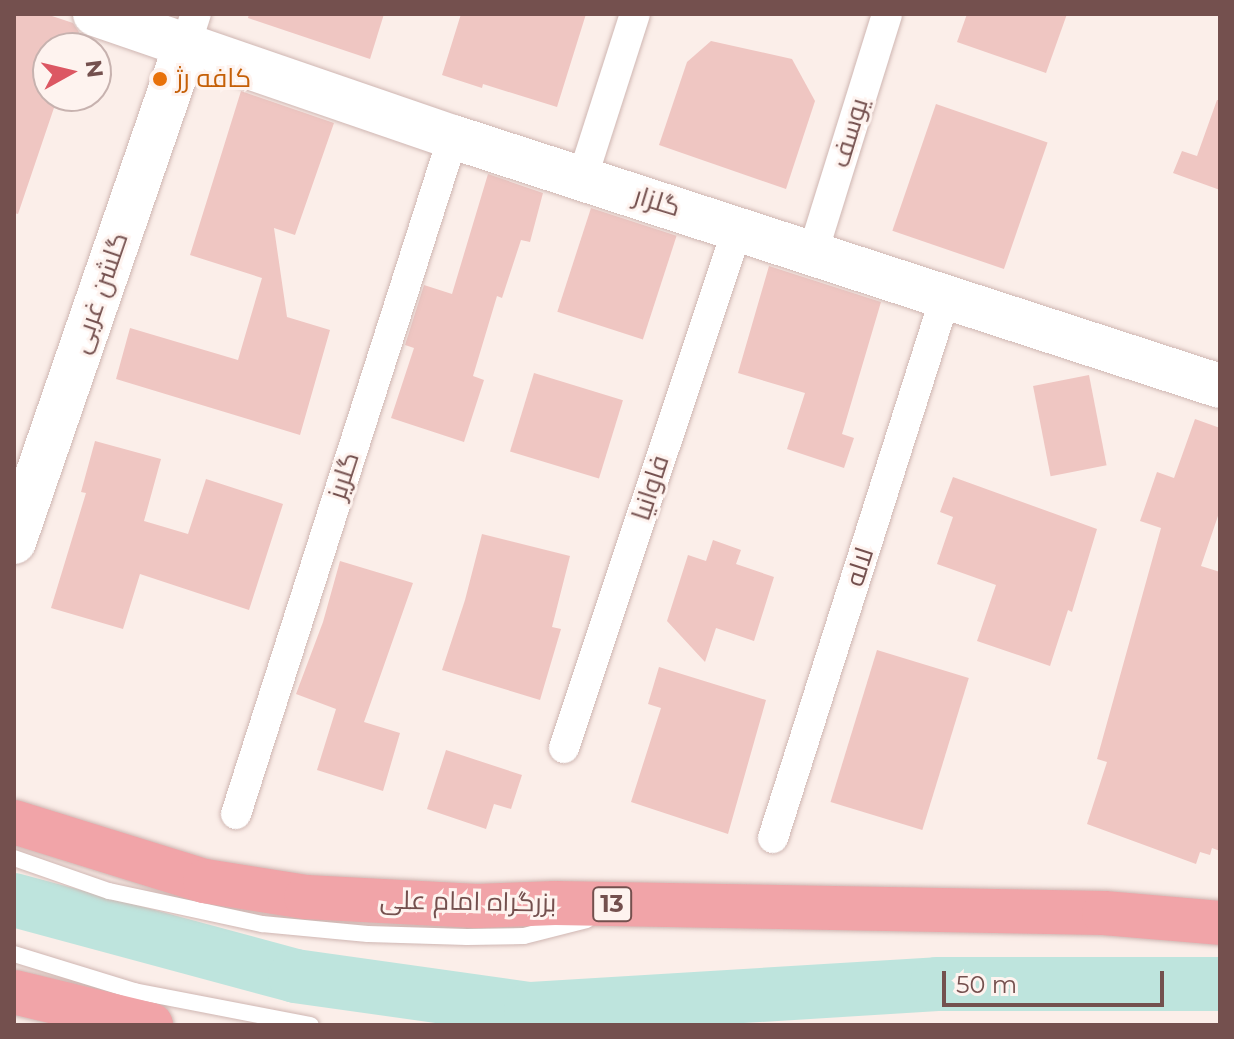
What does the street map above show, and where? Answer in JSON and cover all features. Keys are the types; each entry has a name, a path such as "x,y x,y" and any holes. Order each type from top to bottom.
{"highway":[{"name":"بزرگراه امام علی","path":"14,822 205,881 306,897 477,906 647,905 1104,913 1220,923"},
{"path":"14,992 151,1025"}],"main road":[{"name":"گلزار","path":"95,14 191,29 453,137 1220,386"},
{"name":"گلشن غربی","path":"14,542 24,476 191,29"}],"street":[{"path":"582,179 635,14"},
{"name":"یوسف","path":"813,252 887,14"},
{"name":"گلریز","path":"236,814 453,137"},
{"name":"فاوانیا","path":"564,748 738,227"},
{"name":"لاله","path":"773,838 946,295"}],"lane":[{"path":"14,858 109,891 173,906 262,924 368,934 524,936 647,905"},
{"path":"14,954 134,991 311,1025"}],"building":[{"path":"14,14 46,14 73,23 79,32 32,32 32,112 53,112 18,214 14,213"},
{"path":"249,14 384,14 370,59 248,18"},
{"path":"461,14 586,14 557,107 442,75"},
{"path":"967,14 1067,14 1046,73 957,42"},
{"path":"711,41 792,59 815,101 786,189 659,145 687,62"},
{"path":"241,91 334,123 295,235 274,228 287,317 330,330 300,435 116,379 130,328 238,360 262,278 190,255"},
{"path":"1217,100 1220,100 1220,190 1173,173 1182,151 1197,156"},
{"path":"936,104 1048,142 1004,269 892,231"},
{"path":"488,174 543,193 530,242 521,240 502,298 497,296 473,376 484,380 464,442 391,418 414,348 405,345 424,285 452,294"},
{"path":"591,208 677,236 643,339 557,312"},
{"path":"769,266 881,302 842,434 854,438 844,468 787,449 805,393 738,373"},
{"path":"534,373 623,400 599,479 510,451"},
{"path":"1089,375 1107,465 1051,476 1033,386"},
{"path":"1195,419 1220,428 1220,510 1201,566 1220,572 1220,851 1212,848 1210,855 1200,852 1196,864 1087,824 1107,762 1097,759 1161,528 1140,521 1157,472 1174,478"},
{"path":"95,441 161,459 144,521 188,534 206,479 283,504 249,610 140,574 123,629 51,608 86,493 81,492"},
{"path":"953,477 1097,529 1072,612 1068,610 1050,666 977,641 996,585 937,564 953,517 940,512"},
{"path":"482,534 570,556 552,627 561,629 540,700 442,670"},
{"path":"713,540 741,550 736,564 774,577 754,641 716,628 705,662 667,621 688,555 706,561"},
{"path":"340,561 413,583 364,722 400,733 383,791 317,770 336,709 296,694 323,622"},
{"path":"877,650 969,678 922,830 831,802"},
{"path":"659,667 766,700 728,834 631,802 661,708 648,704"},
{"path":"446,750 522,775 511,809 494,804 486,829 427,809"}],"waterway":[{"path":"14,900 295,976 531,1009 937,984 1220,984"}],"place":[{"name":"کافه رژ","path":"160,79"}]}
